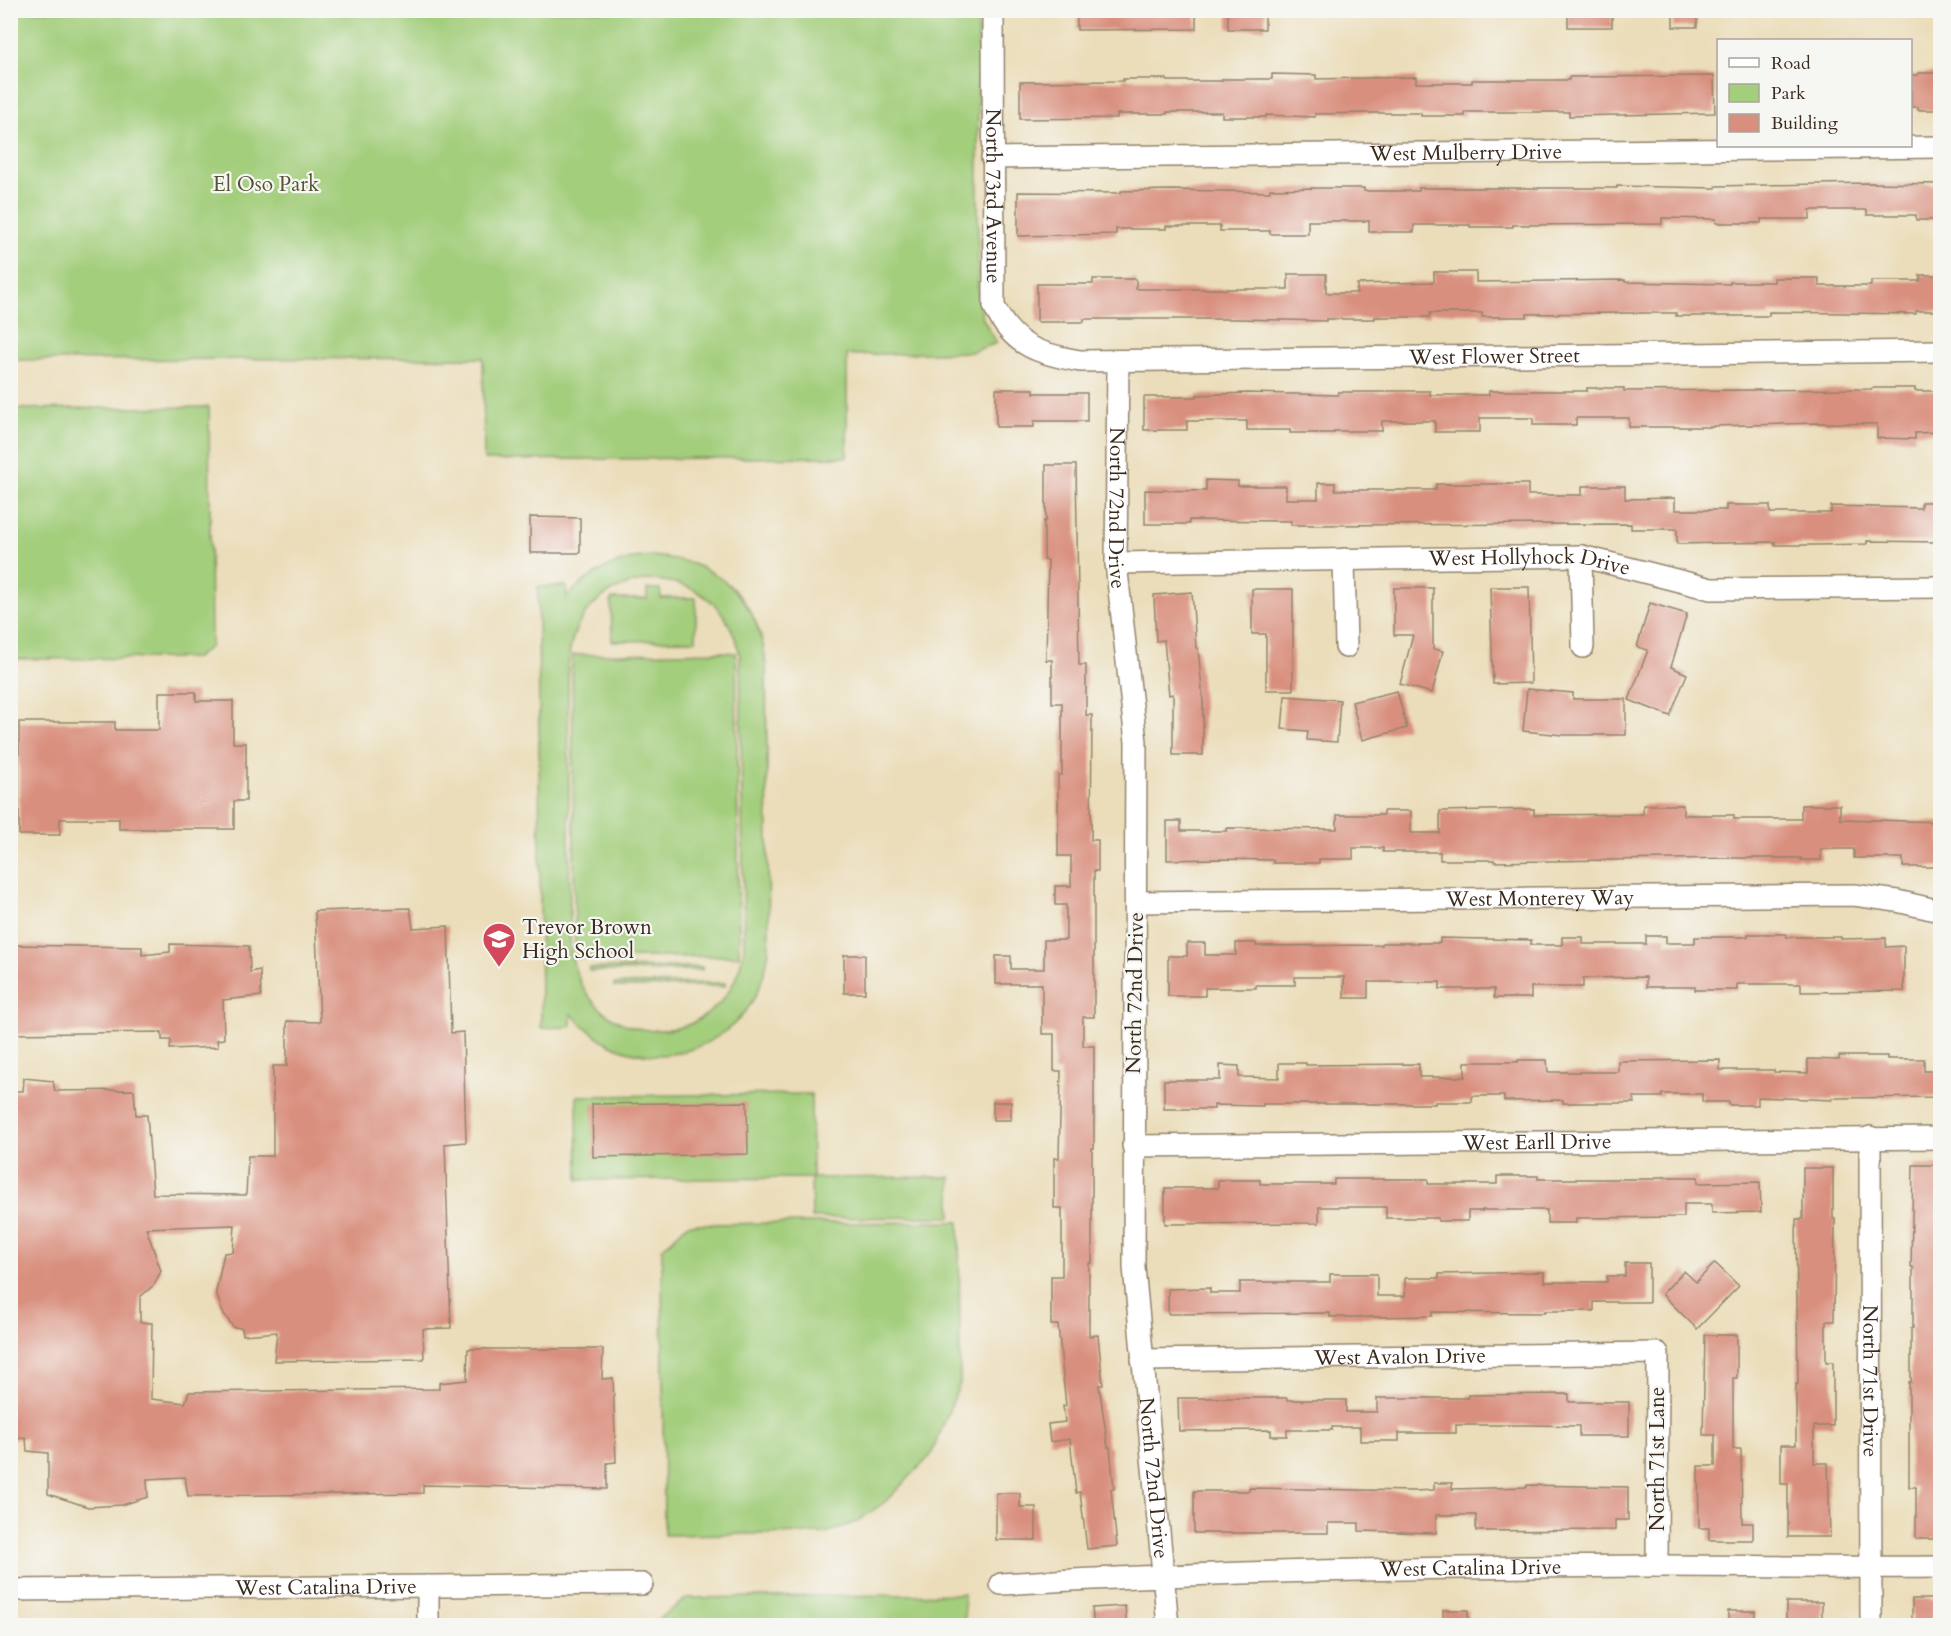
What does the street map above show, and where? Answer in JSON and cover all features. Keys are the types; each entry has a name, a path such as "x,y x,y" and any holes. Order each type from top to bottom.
{"street":[{"name":"North 73rd Avenue","path":"993,10 994,306 1000,321 1013,337 1047,355"},
{"name":"West Mulberry Drive","path":"992,158 1941,147"},
{"name":"West Flower Street","path":"1047,355 1080,361 1118,361 1941,351"},
{"name":"North 72nd Drive","path":"1118,361 1116,563 1136,742 1134,1268 1168,1626"},
{"name":"West Hollyhock Drive","path":"1116,563 1581,556 1711,589 1941,587"},
{"path":"1581,556 1583,647"},
{"path":"1344,559 1346,647"},
{"name":"West Monterey Way","path":"1136,902 1854,895 1897,901 1941,911"},
{"name":"North 71st Drive","path":"1870,1137 1871,1626"},
{"name":"West Earll Drive","path":"1133,1146 1941,1138"},
{"name":"West Avalon Drive","path":"1142,1360 1658,1353"},
{"name":"North 71st Lane","path":"1657,1566 1658,1353"},
{"name":"West Catalina Drive","path":"1001,1584 1163,1574 1657,1566 1941,1567"},
{"name":"West Catalina Drive","path":"10,1590 642,1584"},
{"path":"428,1586 428,1626"}],"green space":[{"name":"El Oso Park","path":"10,11 978,11 978,301 983,319 997,343 971,352 847,355 847,457 484,460 483,358 11,360"},
{"path":"209,407 211,646 196,658 11,659 11,409"},
{"path":"651,556 675,559 697,566 716,575 732,588 745,603 755,622 762,643 766,667 769,950 765,970 752,1002 725,1032 689,1050 650,1055 630,1052 611,1045 600,1039 571,1014 571,1027 541,1028 538,587 566,586 567,597 585,580 605,568","holes":["647,580 665,581 696,591 708,599 728,623 740,656 744,946 733,983 713,1009 686,1025 657,1030 627,1025 600,1009 580,982 570,945 568,669 574,635 581,621 601,598 630,584"]},
{"path":"647,589 660,589 661,598 696,598 696,640 612,641 611,599 647,599"},
{"path":"736,653 739,956 575,958 572,655"},
{"path":"702,967 702,970 589,971 589,968"},
{"path":"725,983 725,986 614,987 614,984"},
{"path":"811,1094 812,1178 951,1177 951,1217 812,1218 811,1178 578,1180 577,1096"},
{"path":"959,1222 960,1383 931,1455 885,1502 856,1522 826,1533 664,1535 662,1249 688,1224"},
{"path":"964,1594 965,1625 650,1625 687,1598"}],"building":[{"path":"1077,10 1196,10 1196,29 1077,30"},
{"path":"1228,10 1265,10 1265,29 1228,29"},
{"path":"1568,10 1612,10 1612,27 1568,27"},
{"path":"1673,10 1697,10 1697,27 1673,27"},
{"path":"1918,73 1941,73 1941,110 1918,110 1918,107 1912,107 1912,75 1918,75"},
{"path":"1272,74 1316,75 1316,79 1416,77 1416,83 1472,83 1472,80 1569,80 1569,77 1714,76 1715,113 1569,116 1569,112 1465,112 1465,116 1365,113 1315,114 1315,117 1266,115 1266,117 1222,117 1222,112 1167,112 1167,114 1117,114 1117,118 1020,119 1020,82 1123,81 1123,79 1222,81 1222,79 1272,79"},
{"path":"1941,184 1941,220 1916,220 1916,215 1867,215 1867,210 1810,210 1810,219 1761,219 1761,223 1716,223 1716,219 1662,218 1662,224 1513,225 1513,227 1414,225 1414,232 1369,232 1369,221 1308,221 1308,234 1220,231 1220,226 1166,226 1166,229 1116,229 1116,234 1018,236 1018,192 1121,193 1121,191 1171,190 1270,192 1270,189 1319,188 1419,191 1419,188 1617,188 1617,186 1716,188 1716,186"},
{"path":"1434,272 1476,272 1476,282 1625,280 1625,282 1730,284 1730,282 1774,282 1774,278 1819,278 1819,286 1871,286 1871,281 1920,281 1920,275 1941,275 1941,311 1916,311 1916,314 1769,312 1769,316 1676,316 1676,313 1527,314 1527,317 1482,317 1482,313 1430,313 1430,317 1375,317 1375,319 1326,319 1326,321 1084,319 1084,322 1037,322 1037,284 1093,284 1093,279 1136,279 1136,289 1288,289 1288,274 1326,274 1326,293 1357,293 1357,284 1434,282"},
{"path":"1587,388 1624,388 1624,391 1915,388 1915,391 1941,391 1941,432 1915,433 1915,439 1877,438 1877,424 1629,427 1629,418 1576,418 1576,425 1533,425 1533,418 1480,418 1480,432 1435,432 1435,421 1382,421 1382,431 1334,431 1334,433 1247,430 1247,421 1187,421 1187,430 1144,430 1144,397 1197,397 1197,395 1247,393 1338,395 1338,392 1387,391 1430,391 1430,395 1489,395 1489,391 1587,391"},
{"path":"996,389 1034,389 1034,393 1087,393 1087,421 1034,421 1034,427 996,427"},
{"path":"1046,465 1076,465 1079,665 1086,665 1086,715 1092,715 1091,840 1098,840 1098,871 1094,871 1094,1017 1083,1017 1083,1046 1094,1046 1089,1336 1098,1335 1103,1385 1099,1385 1108,1447 1110,1447 1114,1489 1111,1489 1117,1546 1087,1549 1080,1492 1076,1493 1070,1439 1050,1442 1048,1424 1065,1422 1063,1406 1066,1406 1058,1325 1051,1325 1051,1276 1062,1276 1062,1208 1054,1208 1054,1158 1059,1158 1061,1071 1054,1071 1054,1034 1042,1034 1042,984 996,984 996,956 1011,956 1011,969 1044,969 1044,940 1066,940 1066,905 1055,905 1055,886 1071,886 1071,856 1058,856 1058,775 1062,775 1062,703 1052,703 1052,660 1046,660 1048,560 1044,560 1044,521 1046,521"},
{"path":"1206,480 1238,481 1238,486 1286,486 1286,499 1318,499 1318,483 1335,483 1335,490 1436,490 1436,484 1528,484 1528,495 1582,495 1582,486 1625,486 1625,499 1675,498 1675,510 1726,510 1726,505 1770,505 1770,513 1831,513 1831,506 1921,508 1921,502 1941,502 1941,542 1867,541 1867,544 1816,545 1775,545 1775,542 1677,544 1677,529 1631,529 1631,524 1291,525 1291,521 1189,520 1189,524 1145,524 1145,490 1206,491"},
{"path":"530,517 580,518 580,553 530,553"},
{"path":"1490,587 1529,587 1531,683 1493,684"},
{"path":"1394,588 1433,588 1433,649 1443,651 1432,693 1400,684 1413,635 1394,635"},
{"path":"1252,589 1293,589 1293,690 1266,690 1266,634 1252,634"},
{"path":"1192,592 1203,700 1203,755 1173,755 1173,694 1169,695 1164,640 1156,641 1154,595"},
{"path":"1650,603 1687,614 1671,667 1687,674 1670,716 1629,700 1648,650 1637,647"},
{"path":"1527,689 1573,693 1573,699 1626,699 1626,735 1563,735 1523,731"},
{"path":"1397,691 1407,728 1362,740 1352,702"},
{"path":"159,692 196,692 196,701 233,701 233,743 246,743 246,801 234,801 234,829 119,829 119,819 60,819 60,835 19,835 19,722 115,722 115,730 159,730"},
{"path":"1285,696 1340,700 1337,742 1307,740 1308,731 1282,729"},
{"path":"1643,805 1683,805 1683,815 1734,815 1734,819 1801,819 1801,805 1840,805 1840,819 1941,822 1941,867 1903,867 1903,858 1854,858 1854,849 1821,849 1821,860 1734,858 1494,862 1494,860 1440,860 1440,852 1383,852 1383,848 1353,848 1353,859 1319,859 1319,863 1273,863 1273,860 1167,860 1167,821 1181,821 1181,831 1227,831 1227,828 1337,829 1337,815 1383,815 1383,811 1411,811 1411,833 1440,833 1440,811 1534,809 1534,815 1643,814"},
{"path":"410,908 413,928 448,926 451,1033 463,1032 466,1142 445,1144 451,1328 423,1329 424,1359 274,1361 277,1332 243,1335 242,1328 233,1327 222,1311 216,1292 224,1253 233,1252 235,1225 146,1228 161,1271 154,1285 140,1297 140,1322 152,1323 151,1399 185,1403 189,1392 439,1389 439,1383 467,1380 468,1349 603,1349 602,1379 613,1378 616,1462 607,1463 607,1489 423,1485 423,1493 188,1496 185,1477 147,1479 148,1497 122,1505 88,1507 48,1494 48,1453 27,1451 26,1438 10,1439 10,1091 23,1091 24,1078 53,1081 55,1091 134,1090 136,1115 147,1115 153,1194 246,1195 248,1156 273,1156 273,1066 287,1066 287,1021 320,1022 315,911"},
{"path":"1748,934 1786,934 1786,937 1841,937 1841,939 1886,938 1886,947 1904,946 1904,991 1801,992 1801,984 1737,984 1737,990 1695,990 1695,987 1646,987 1646,977 1583,978 1583,987 1531,987 1531,998 1494,998 1494,989 1440,989 1440,982 1368,982 1368,998 1344,998 1344,977 1295,977 1295,985 1205,988 1205,996 1168,996 1168,956 1187,956 1187,943 1205,943 1205,955 1236,955 1236,943 1256,943 1256,946 1382,945 1382,943 1440,943 1440,938 1531,940 1531,945 1562,945 1562,937 1583,937 1583,944 1646,944 1646,936 1666,936 1666,943 1695,943 1695,937 1748,937"},
{"path":"170,944 249,946 250,972 260,970 261,996 223,1000 224,1039 217,1040 218,1047 170,1049 171,1040 162,1040 162,1032 10,1034 10,945 142,947 142,955 170,952"},
{"path":"844,955 865,955 865,993 844,993"},
{"path":"1839,1056 1924,1059 1924,1071 1941,1071 1941,1097 1832,1098 1832,1100 1758,1097 1758,1105 1729,1105 1729,1102 1702,1102 1702,1094 1634,1097 1634,1103 1563,1103 1563,1100 1504,1101 1504,1096 1472,1096 1472,1102 1435,1102 1435,1104 1263,1104 1263,1106 1214,1105 1214,1109 1164,1109 1164,1080 1220,1080 1220,1065 1239,1066 1239,1077 1279,1078 1279,1063 1306,1063 1306,1065 1419,1064 1419,1077 1465,1077 1465,1062 1518,1062 1518,1060 1547,1060 1548,1072 1618,1072 1618,1061 1720,1060 1720,1070 1774,1070 1774,1072 1808,1073 1808,1059 1839,1060"},
{"path":"747,1102 748,1154 593,1157 592,1104"},
{"path":"993,1102 1011,1102 1011,1120 993,1120"},
{"path":"1913,1165 1941,1165 1941,1209 1938,1209 1938,1238 1941,1238 1941,1539 1916,1539 1916,1487 1909,1487 1909,1382 1911,1382 1911,1328 1913,1328 1913,1267 1911,1267"},
{"path":"1803,1168 1833,1168 1834,1321 1826,1321 1826,1362 1833,1362 1833,1426 1814,1426 1814,1463 1828,1463 1830,1537 1788,1537 1788,1484 1781,1484 1781,1445 1796,1445 1796,1384 1798,1384 1796,1219 1803,1219"},
{"path":"1497,1176 1538,1176 1538,1179 1698,1177 1698,1183 1760,1182 1761,1212 1712,1213 1712,1204 1684,1204 1684,1217 1576,1218 1576,1223 1547,1223 1547,1210 1468,1211 1468,1221 1438,1221 1438,1218 1386,1218 1386,1207 1319,1207 1319,1223 1165,1224 1165,1188 1218,1188 1218,1180 1260,1180 1260,1184 1334,1184 1334,1179 1428,1179 1428,1184 1497,1184"},
{"path":"1625,1263 1649,1263 1649,1302 1594,1302 1594,1311 1432,1312 1432,1316 1330,1317 1330,1313 1168,1314 1168,1289 1210,1288 1210,1293 1240,1293 1240,1282 1330,1282 1330,1274 1377,1274 1377,1296 1405,1296 1405,1278 1439,1278 1439,1274 1544,1272 1544,1282 1607,1282 1607,1276 1625,1276"},
{"path":"1715,1263 1739,1286 1697,1329 1662,1294 1684,1271 1696,1282"},
{"path":"1705,1335 1737,1335 1737,1378 1733,1378 1733,1449 1741,1449 1742,1523 1753,1523 1753,1540 1709,1540 1709,1528 1699,1528 1698,1466 1715,1466 1715,1435 1703,1435"},
{"path":"1569,1394 1569,1402 1629,1402 1629,1436 1579,1436 1579,1426 1532,1425 1456,1425 1456,1433 1399,1433 1399,1441 1360,1441 1360,1427 1332,1427 1332,1430 1287,1430 1287,1436 1271,1436 1271,1430 1179,1431 1178,1398 1346,1400 1346,1412 1377,1412 1377,1398 1468,1398 1468,1395"},
{"path":"1434,1483 1452,1483 1452,1489 1527,1487 1527,1485 1628,1487 1628,1520 1615,1520 1615,1530 1476,1531 1476,1515 1436,1515 1436,1533 1359,1531 1359,1523 1328,1523 1328,1533 1194,1533 1194,1491 1249,1491 1249,1488 1414,1491 1434,1490"},
{"path":"996,1493 1020,1493 1020,1507 1036,1507 1036,1540 996,1540"},
{"path":"1912,1599 1941,1599 1941,1626 1912,1626"},
{"path":"1786,1602 1822,1602 1822,1626 1786,1626"},
{"path":"1125,1606 1127,1626 1094,1626 1092,1608"},
{"path":"1443,1610 1468,1610 1468,1626 1443,1626"},
{"path":"1728,1611 1755,1611 1755,1626 1728,1626"}],"place":[{"name":"Trevor Brown High School","path":"499,968"}]}
